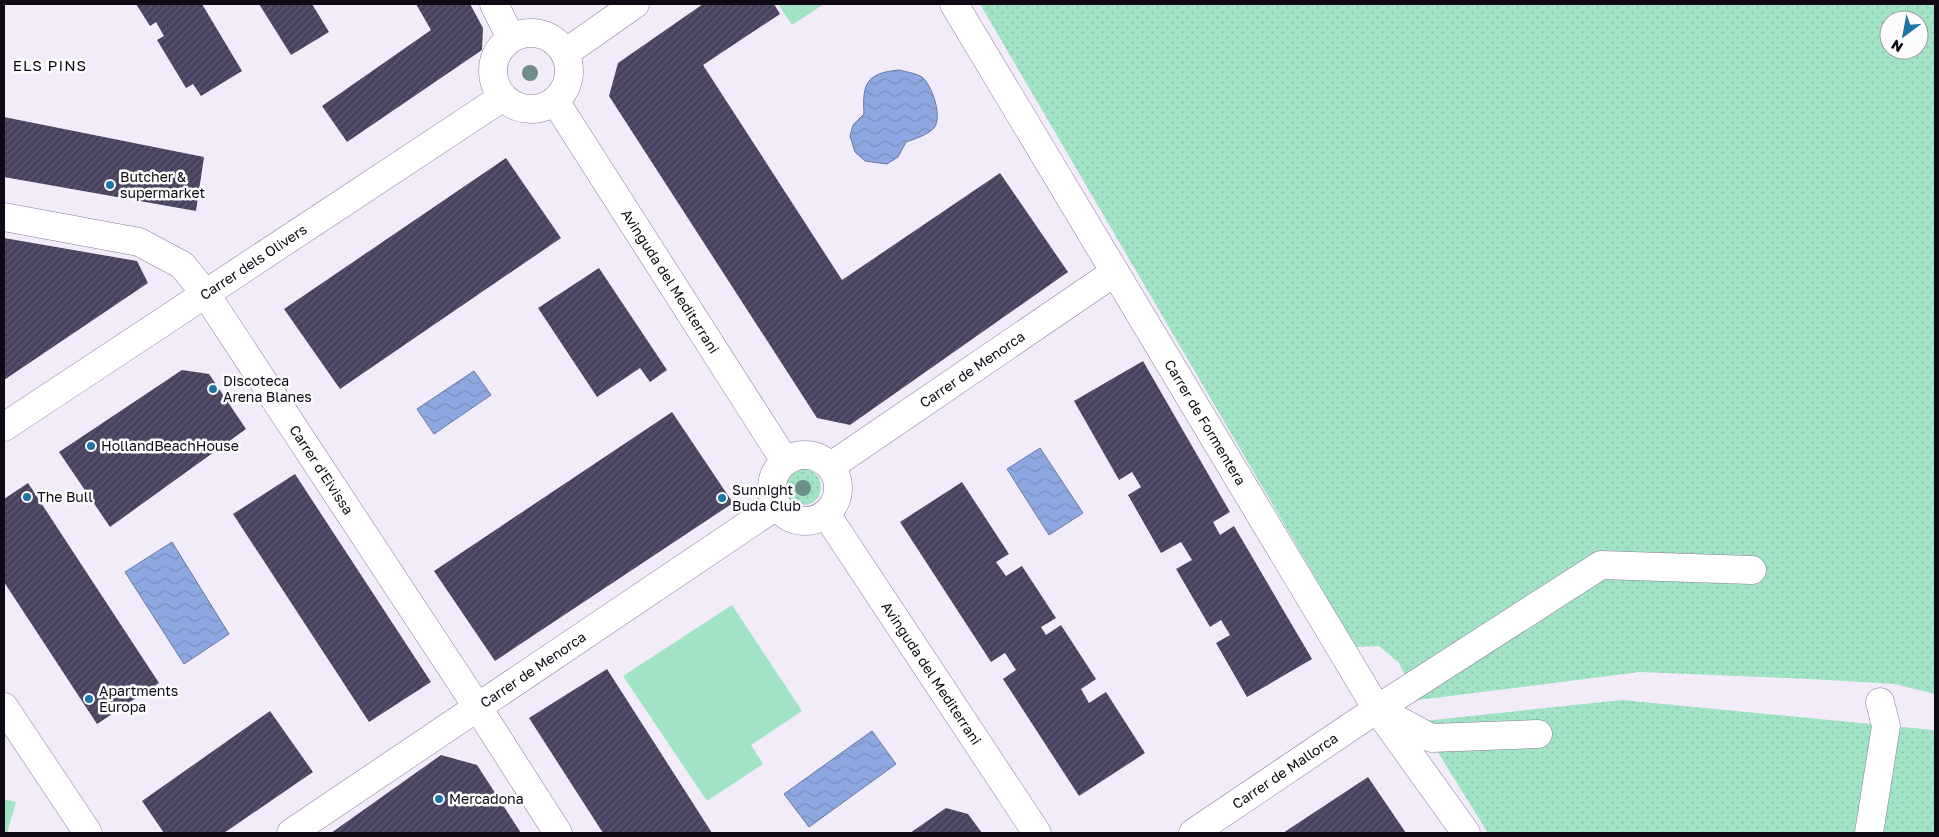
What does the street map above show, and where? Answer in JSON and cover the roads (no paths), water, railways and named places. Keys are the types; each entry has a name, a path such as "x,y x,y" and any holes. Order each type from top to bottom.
{"street":[{"path":"494,4 511,38"},
{"path":"564,53 635,4"},
{"name":"Carrer de Formentera","path":"954,4 1377,709 1466,833"},
{"path":"526,33 541,34 555,42 564,53 569,70 566,88 554,101 542,108 528,110 514,106 503,97 494,83 493,66 498,50 511,38 526,33"},
{"name":"Carrer dels Olivers","path":"4,427 503,97"},
{"name":"Avinguda del Mediterrani","path":"554,101 785,461"},
{"name":"Carrer d'Eivissa","path":"4,217 139,242 182,265 205,293 558,833"},
{"name":"Carrer de Menorca","path":"831,466 1115,272"},
{"path":"809,454 821,458 831,466 838,486 837,496 833,506 826,514 816,520 799,521 783,514 776,506 771,486 778,468 785,461 796,456 809,454"},
{"name":"Carrer de Menorca","path":"291,833 776,506"},
{"name":"Avinguda del Mediterrani","path":"826,514 1036,833"},
{"name":"Carrer de Mallorca","path":"1193,833 1377,709 1601,565 1752,570"},
{"path":"1869,833 1886,726 1880,702"},
{"path":"4,707 88,833"},
{"path":"1377,709 1431,738 1538,734"}],"water":[{"path":"899,70 917,74 926,81 933,94 937,109 936,123 934,128 928,133 906,142 898,157 887,164 865,161 855,152 850,136 853,125 864,114 866,87 873,77 888,71"},
{"path":"474,371 491,395 434,434 417,409"},
{"path":"1040,448 1083,513 1049,535 1007,469"},
{"path":"172,542 229,634 184,664 125,572"},
{"path":"872,731 896,764 809,827 784,794"}],"place":[{"name":"Butcher & supermarket","path":"110,185"},
{"name":"Discoteca Arena Blanes","path":"213,389"},
{"name":"HollandBeachHouse","path":"91,446"},
{"name":"The Bull","path":"27,497"},
{"name":"Sunnight Buda Club","path":"722,498"},
{"name":"Apartments Europa","path":"89,699"},
{"name":"Mercadona","path":"439,799"}],"district":[{"name":"ELS PINS","path":"50,66"}]}
